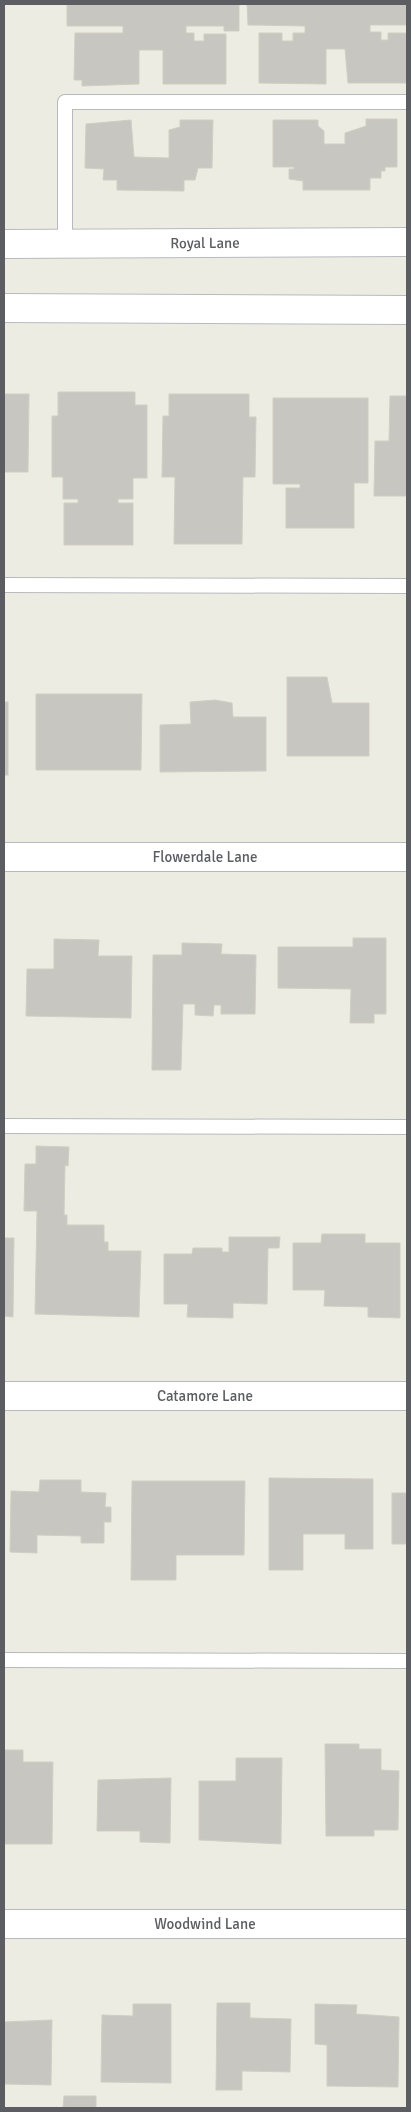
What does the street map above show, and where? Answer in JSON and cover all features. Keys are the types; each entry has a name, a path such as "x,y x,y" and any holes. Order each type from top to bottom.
{"street":[{"name":"Royal Lane","path":"4,244 407,242"},
{"path":"4,308 407,310"},
{"name":"Flowerdale Lane","path":"4,857 407,858"},
{"name":"Catamore Lane","path":"4,1396 407,1396"},
{"name":"Woodwind Lane","path":"4,1924 407,1924"}],"lane":[{"path":"65,244 65,102 407,102"},
{"path":"4,585 407,586"},
{"path":"4,1126 407,1128"},
{"path":"4,1660 407,1661"}],"building":[{"path":"67,4 239,4 239,31 224,31 224,26 186,26 186,33 194,33 194,41 204,41 204,34 226,34 226,84 163,84 163,50 139,50 139,84 82,86 82,80 74,80 75,33 123,33 123,26 67,26"},
{"path":"247,4 407,4 407,25 370,25 370,32 381,32 381,40 388,40 388,33 407,33 407,83 348,83 345,49 326,49 326,84 259,83 259,33 282,33 282,41 293,41 293,33 305,33 305,26 248,25"},
{"path":"366,119 397,119 397,167 385,167 385,171 381,171 381,178 370,178 370,190 303,190 303,181 289,179 289,169 294,169 294,167 273,167 273,120 318,120 318,126 324,131 324,144 345,144 345,133 366,126"},
{"path":"131,120 134,157 169,158 169,130 180,127 180,120 213,120 212,168 198,168 195,180 184,180 184,191 117,190 117,180 103,180 104,169 85,168 86,124"},
{"path":"58,392 135,392 135,405 147,405 147,478 133,478 133,499 118,499 118,503 133,503 133,545 64,545 64,503 78,503 78,499 63,499 63,477 52,477 52,416 58,416"},
{"path":"4,394 29,394 28,472 4,472"},
{"path":"169,394 249,394 249,417 256,417 255,477 243,477 242,544 174,544 175,477 162,477 163,416 169,416"},
{"path":"390,396 407,396 407,496 374,496 375,441 389,441"},
{"path":"273,398 368,398 368,483 354,483 354,528 286,528 286,488 300,488 300,484 273,484"},
{"path":"287,677 327,677 332,703 369,703 369,756 287,756"},
{"path":"36,694 142,694 141,770 36,770"},
{"path":"215,700 232,703 233,717 266,717 266,771 160,772 160,725 191,724 190,702"},
{"path":"4,702 8,702 8,775 4,775"},
{"path":"353,938 386,938 386,1014 374,1014 374,1023 350,1023 351,989 278,988 278,947 353,947"},
{"path":"54,939 99,940 98,956 132,956 131,1018 26,1016 27,969 54,969"},
{"path":"182,943 222,944 221,954 256,955 255,1014 221,1014 221,1005 214,1005 213,1016 195,1015 195,1004 183,1004 181,1070 152,1070 153,955 182,955"},
{"path":"36,1146 69,1147 68,1166 65,1165 64,1215 67,1215 67,1225 104,1225 104,1242 108,1242 108,1251 141,1251 139,1317 35,1314 37,1211 24,1211 25,1164 36,1164"},
{"path":"322,1234 365,1234 365,1243 400,1243 400,1318 368,1317 368,1307 324,1306 325,1290 293,1290 293,1243 321,1243"},
{"path":"229,1237 280,1237 279,1248 268,1248 267,1304 233,1303 233,1318 187,1317 188,1304 164,1304 164,1254 192,1254 193,1248 222,1248 222,1252 229,1252"},
{"path":"4,1238 14,1238 13,1317 4,1316"},
{"path":"269,1478 373,1479 373,1549 345,1549 345,1534 303,1534 303,1570 269,1570"},
{"path":"40,1480 81,1480 81,1492 106,1493 105,1507 111,1507 111,1522 104,1522 104,1543 81,1543 81,1536 37,1535 37,1553 10,1552 11,1491 39,1492"},
{"path":"132,1481 245,1481 244,1555 176,1555 176,1580 131,1580"},
{"path":"392,1493 407,1493 407,1544 392,1544"},
{"path":"325,1744 359,1744 359,1749 381,1749 381,1770 399,1771 398,1830 374,1830 374,1836 326,1836"},
{"path":"4,1750 23,1750 23,1762 53,1762 52,1844 4,1844"},
{"path":"236,1758 282,1758 281,1844 199,1840 199,1781 236,1781"},
{"path":"171,1778 170,1843 140,1842 140,1831 97,1831 98,1780"},
{"path":"217,2003 250,2003 250,2018 291,2019 290,2072 242,2071 242,2090 216,2090"},
{"path":"133,2004 171,2004 171,2083 101,2082 102,2015 133,2016"},
{"path":"315,2004 357,2005 356,2014 399,2017 398,2087 327,2086 327,2045 315,2044"},
{"path":"52,2020 51,2085 4,2084 4,2022"},
{"path":"64,2096 96,2096 96,2108 63,2108"}]}
